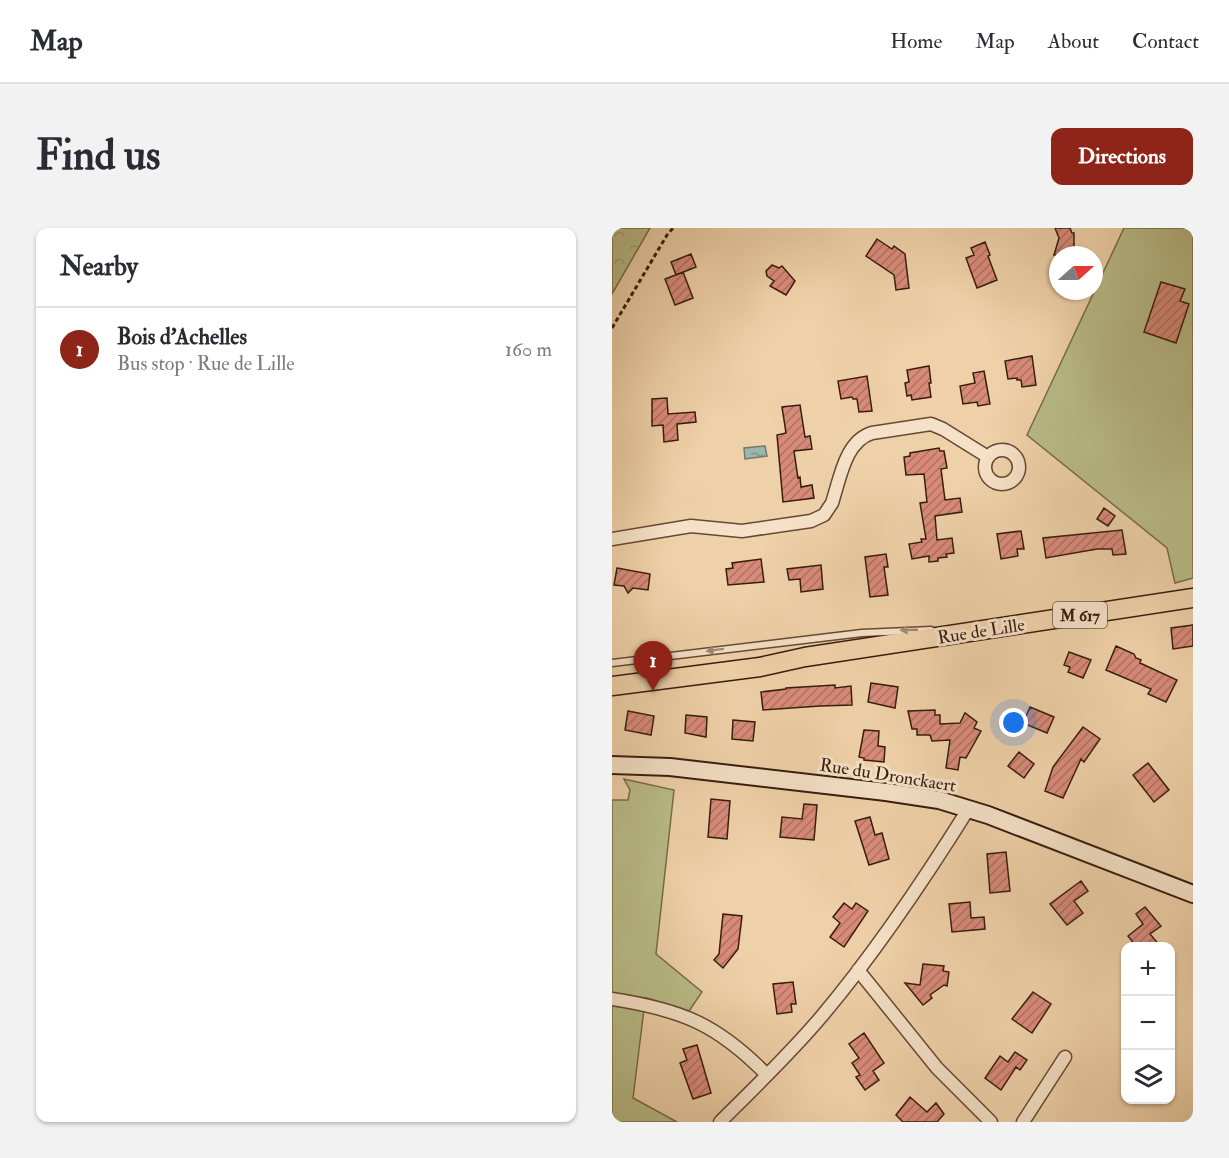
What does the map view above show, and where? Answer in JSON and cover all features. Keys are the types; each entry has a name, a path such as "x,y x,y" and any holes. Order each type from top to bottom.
{"main road":[{"name":"Rue de Lille","path":"612,686 760,667 805,657 1193,598"},
{"name":"Rue de Lille","path":"612,675 739,661 805,657"},
{"name":"Rue du Dronckaert","path":"612,756 670,767 912,795 969,808 1193,894"},
{"name":"Rue du Dronckaert","path":"612,765 670,767"}],"street":[{"path":"612,539 691,526 742,531 818,518 828,510 832,503 854,444 865,435 872,433 931,424 988,457"},
{"path":"720,1122 820,1018 858,970 969,808"},
{"path":"858,970 937,1068 991,1122"},
{"path":"612,999 675,1012 702,1024 736,1045 767,1075"},
{"path":"1023,1122 1065,1057"}],"lane":[{"path":"612,663 862,633 925,630 967,633"}],"path":[{"path":"612,327 666,235 673,228"}],"green space":[{"path":"612,228 650,228 612,294"},
{"path":"1124,228 1193,228 1193,578 1175,583 1167,548 1027,435 1090,300 1103,300 1103,273"},
{"path":"624,779 674,790 656,954 702,992 689,1011 647,998 612,994 612,800 628,800 630,790"},
{"path":"612,1006 644,1009 633,1098 677,1122 612,1122"}],"water":[{"path":"765,446 767,456 745,459 744,448"}],"building":[{"path":"1055,228 1070,228 1074,233 1074,246 1057,246 1059,238"},
{"path":"877,239 892,249 894,246 905,254 909,288 896,290 894,275 866,256"},
{"path":"985,242 997,280 977,288 966,258 974,255 971,248"},
{"path":"691,254 696,267 676,275 671,262"},
{"path":"772,265 779,268 782,266 795,281 786,295 770,286 774,281 767,276 766,271"},
{"path":"683,272 693,298 675,305 665,279"},
{"path":"1161,282 1185,289 1180,301 1189,304 1176,343 1144,332"},
{"path":"1032,356 1036,385 1022,387 1021,380 1008,379 1005,361"},
{"path":"929,366 931,397 912,400 911,395 907,396 905,383 909,382 907,370"},
{"path":"984,371 990,404 978,406 977,402 963,404 960,386 975,383 973,373"},
{"path":"867,376 872,411 859,412 857,399 852,397 841,399 838,381"},
{"path":"667,398 668,414 695,412 696,422 677,424 678,440 664,442 663,425 652,426 652,399"},
{"path":"800,405 805,437 810,436 812,449 794,451 798,478 800,477 801,487 812,485 814,498 783,502 777,435 786,433 782,407"},
{"path":"939,448 940,451 944,451 947,468 941,469 945,500 960,498 962,512 935,516 937,540 952,538 954,553 938,558 938,561 929,562 929,556 912,559 909,544 926,539 920,503 927,502 924,474 906,475 904,457 910,456 910,453"},
{"path":"1104,508 1115,516 1108,526 1097,519"},
{"path":"1122,530 1126,554 1113,555 1112,549 1097,549 1046,558 1043,538"},
{"path":"1021,531 1024,549 1017,549 1018,556 1001,559 997,534"},
{"path":"886,554 888,567 884,567 888,595 870,597 865,557"},
{"path":"761,559 764,582 728,585 726,569 733,568 732,563"},
{"path":"821,565 823,589 801,592 800,579 789,580 787,569"},
{"path":"617,568 650,574 648,590 633,588 628,593 624,586 614,585"},
{"path":"1193,625 1193,646 1173,649 1171,628"},
{"path":"1116,646 1134,654 1141,660 1140,663 1177,680 1166,702 1148,694 1151,689 1106,670"},
{"path":"1069,652 1091,660 1083,678 1068,672 1070,667 1064,665"},
{"path":"871,683 898,687 895,708 868,702"},
{"path":"835,685 835,688 851,686 852,705 763,710 761,692"},
{"path":"1030,707 1054,717 1047,733 1023,723"},
{"path":"935,710 935,715 940,715 940,724 960,723 965,713 977,722 974,728 981,731 966,758 960,757 958,770 946,768 950,740 932,741 930,735 917,735 917,729 912,729 908,711"},
{"path":"628,711 654,716 651,735 625,730"},
{"path":"686,715 707,717 706,737 685,733"},
{"path":"733,720 755,722 753,741 732,739"},
{"path":"1083,727 1100,739 1084,762 1081,759 1063,798 1045,791 1053,767"},
{"path":"864,730 879,731 878,746 885,747 884,762 864,760 859,757"},
{"path":"1019,752 1034,764 1024,778 1008,766"},
{"path":"1148,763 1169,790 1154,802 1133,775"},
{"path":"711,799 730,801 727,839 708,837"},
{"path":"804,804 817,805 814,840 780,837 782,817 802,819"},
{"path":"870,817 875,835 882,833 889,859 869,865 855,821"},
{"path":"1006,852 1010,891 990,893 987,854"},
{"path":"1081,881 1088,891 1074,901 1083,913 1067,925 1050,904"},
{"path":"970,902 971,918 984,917 985,929 952,932 949,904"},
{"path":"844,903 852,909 856,903 868,911 844,947 830,937 840,923 833,917"},
{"path":"1145,907 1161,926 1150,934 1157,942 1133,942 1128,936 1143,924 1136,914"},
{"path":"723,914 742,916 738,949 723,968 714,960 719,954"},
{"path":"923,964 944,966 943,971 949,972 947,986 944,985 930,995 932,998 923,1005 905,983 920,985"},
{"path":"793,982 796,1004 791,1004 792,1012 777,1014 773,984"},
{"path":"1033,992 1051,1004 1032,1033 1012,1019"},
{"path":"864,1033 884,1063 873,1071 879,1080 865,1090 856,1077 860,1075 852,1063 859,1058 849,1044"},
{"path":"697,1045 711,1093 693,1099 680,1063 687,1060 683,1049"},
{"path":"1015,1052 1027,1060 1020,1070 1016,1067 1001,1090 985,1078 1000,1056 1008,1062"},
{"path":"910,1097 927,1112 936,1103 944,1114 937,1122 903,1122 896,1115"}],"place":[{"name":"Bois d'Achelles","path":"653,691"}]}
